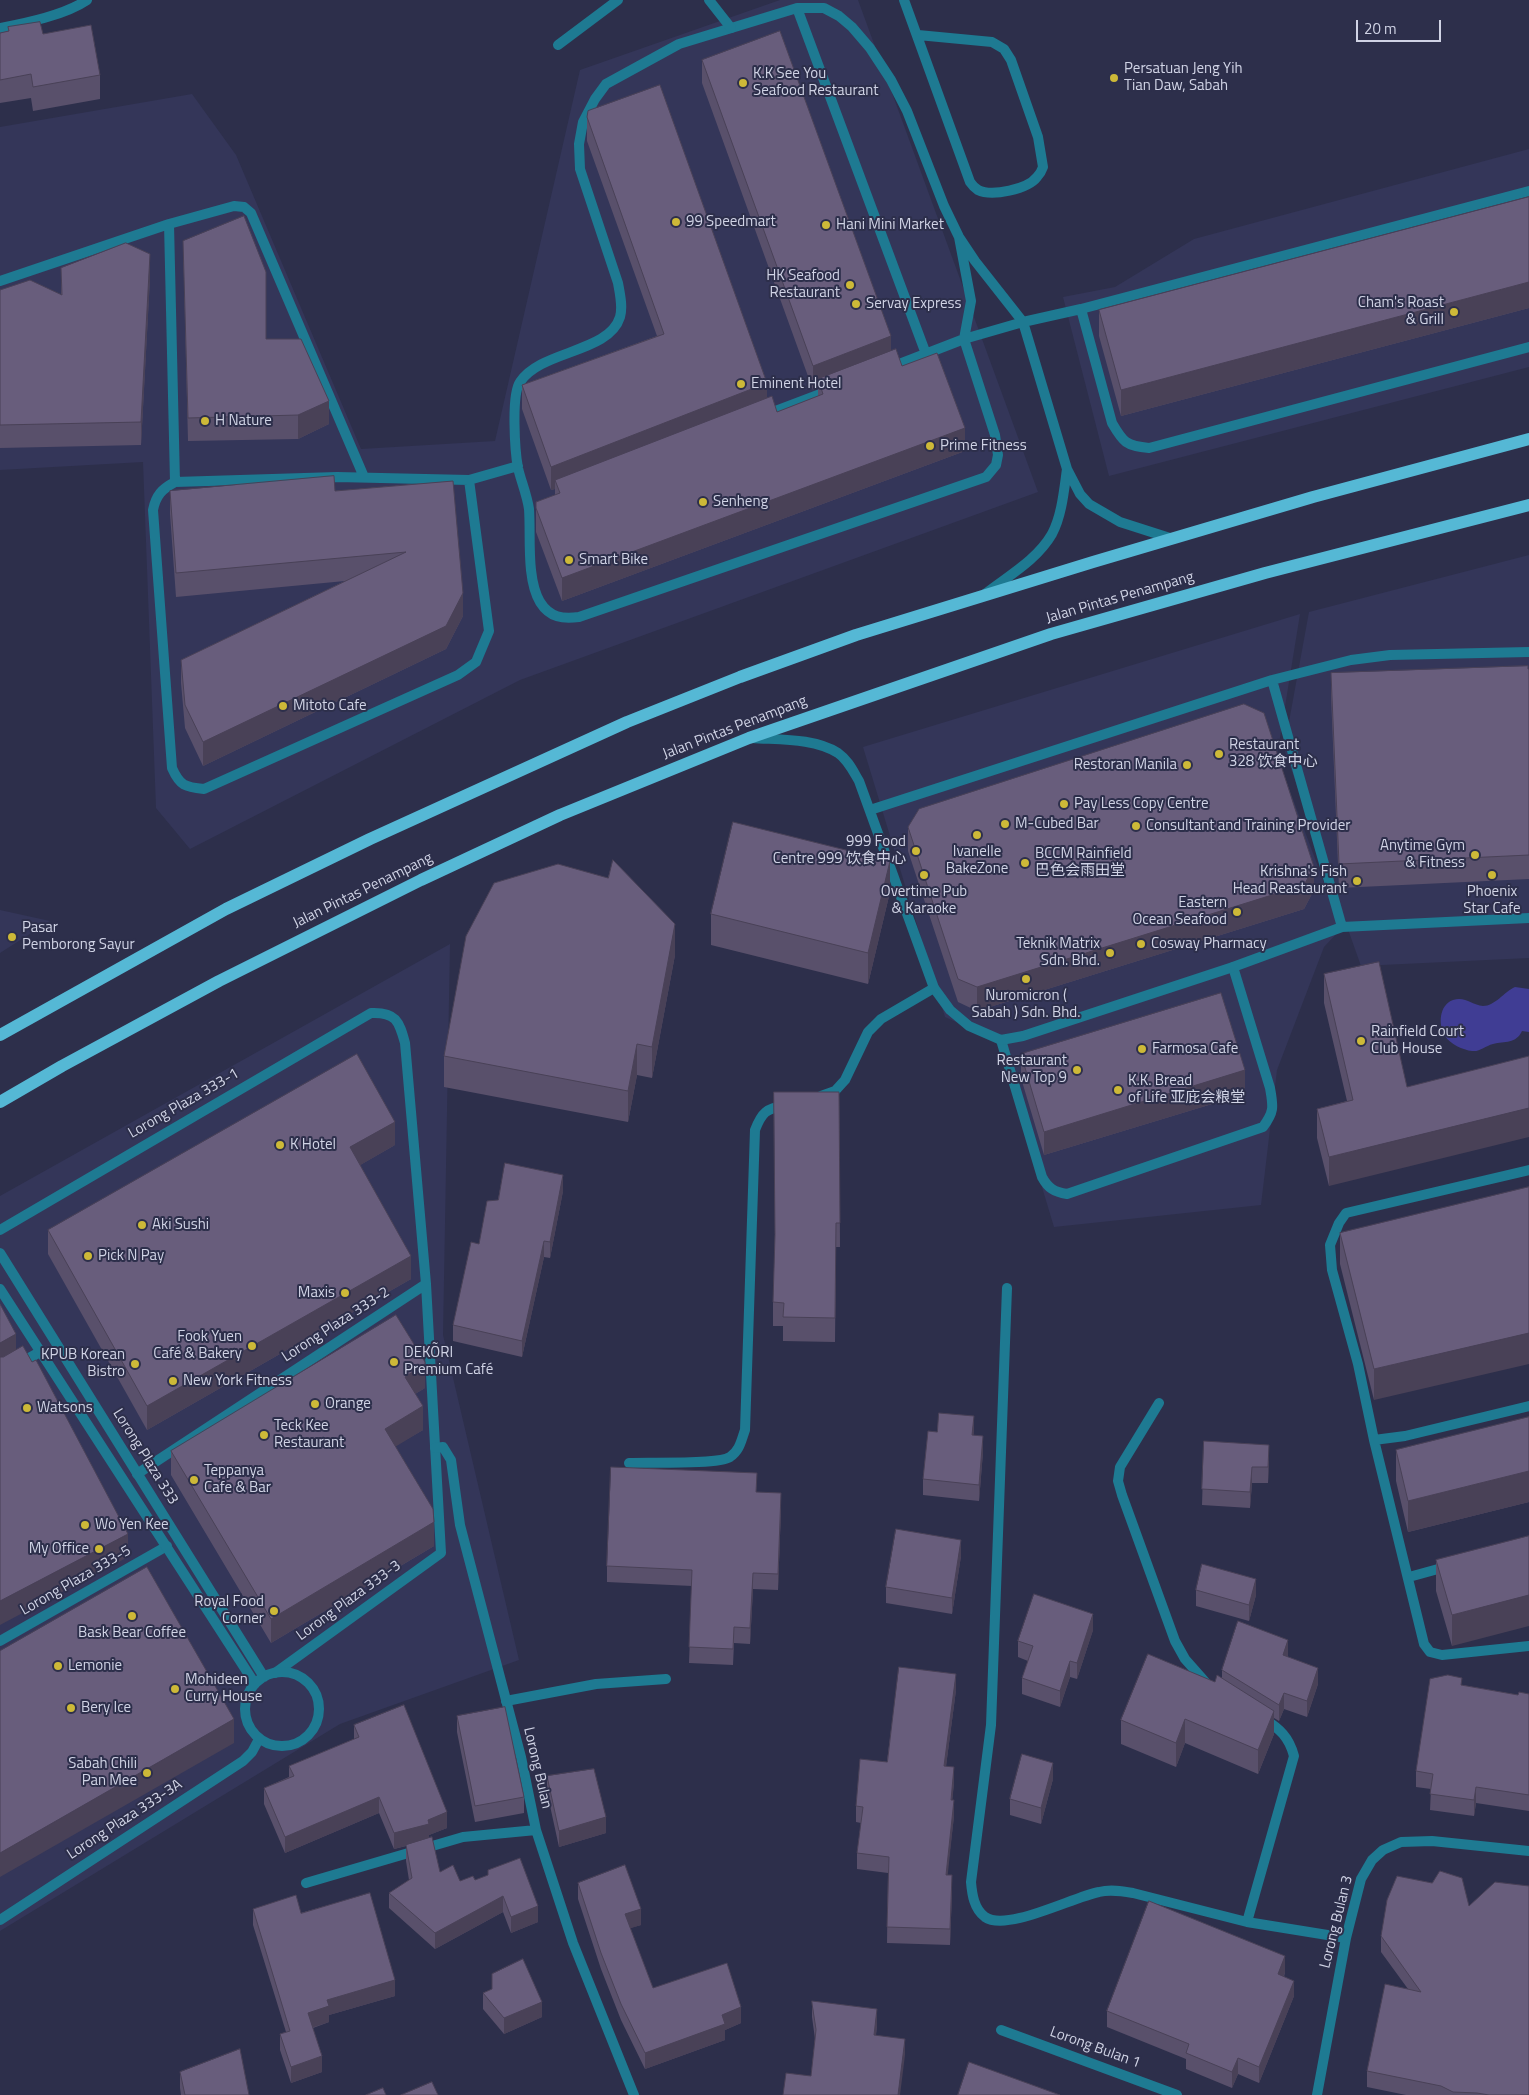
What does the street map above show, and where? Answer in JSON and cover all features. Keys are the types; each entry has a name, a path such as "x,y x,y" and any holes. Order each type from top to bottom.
{"main road":[{"path":"0,1035 226,910 370,839 627,722 740,677 856,635 1313,496 1529,439"},
{"name":"Jalan Pintas Penampang","path":"0,1102 62,1066 220,981 421,880 560,814 749,738 1051,634 1265,574 1529,505"}],"street":[{"path":"0,28 58,12 87,0"},
{"path":"558,45 618,0"},
{"path":"709,0 731,28"},
{"path":"904,0 970,182 978,190 987,193 1010,191 1028,184 1037,178 1044,167 1038,137 1004,49 992,42 918,36"},
{"path":"797,8 926,354"},
{"path":"959,237 971,301 964,340 995,435 998,455 996,465 986,477 579,618 562,619 546,610 539,601 533,582 533,505 518,466 514,401 520,382 544,362 601,339 612,330 620,317 621,302 618,283 580,169 579,144 583,122 594,99 606,84 679,44 797,8 824,8 839,16 852,27 870,48 891,80 907,111 944,206 959,237 975,261 1023,322 1067,469 1080,494 1089,504 1120,522 1173,539"},
{"path":"880,371 964,340 1023,322 1080,309 1529,191"},
{"path":"0,281 170,224 234,206 244,207 251,213 364,477"},
{"path":"170,224 175,482"},
{"path":"1080,309 1112,423 1121,438 1131,446 1149,448 1529,347"},
{"path":"751,420 844,385"},
{"path":"469,480 489,631 476,662 458,675 204,789 188,787 177,780 172,768 153,510 156,496 175,482 364,477 469,480 518,466"},
{"path":"980,597 1034,556 1044,546 1053,532 1058,518 1067,469"},
{"path":"870,810 1272,680 1352,660 1390,655 1529,652"},
{"path":"1272,680 1342,927"},
{"path":"749,738 801,742 823,746 839,754 850,765 859,781 870,810 934,988 950,1010 969,1026 1001,1040 1023,1036 1233,967 1342,927 1529,918"},
{"path":"1001,1040 1042,1177 1048,1187 1056,1192 1067,1194 1263,1127 1271,1117 1274,1107 1270,1088 1233,967"},
{"path":"812,1099 835,1091 846,1080 868,1032 882,1019 934,988"},
{"name":"Lorong Plaza 333-1","path":"0,1230 352,1023 371,1013 385,1012 398,1023 405,1043 426,1284"},
{"path":"629,1463 714,1461 728,1458 739,1449 744,1430 755,1130 759,1118 765,1111 795,1102"},
{"path":"1529,1170 1346,1213 1338,1223 1330,1245 1332,1270 1358,1364 1374,1440 1424,1644 1430,1652 1442,1655 1529,1646"},
{"name":"Lorong Plaza 333","path":"0,1253 264,1677"},
{"path":"426,1284 435,1448"},
{"name":"Lorong Plaza 333-2","path":"137,1474 426,1284"},
{"path":"1007,1288 990,1725 972,1882 972,1896 978,1909 986,1917 999,1922 1015,1920 1100,1891 1117,1891 1133,1893 1246,1922 1346,1938"},
{"name":"Lorong Plaza 333","path":"0,1289 255,1684"},
{"path":"0,1374 40,1352"},
{"path":"1159,1403 1120,1467 1118,1481 1175,1642 1196,1673 1217,1691"},
{"path":"1374,1440 1405,1436 1529,1406"},
{"name":"Lorong Plaza 333-3","path":"275,1673 441,1553 435,1448"},
{"name":"Lorong Bulan","path":"435,1448 443,1448 451,1460 460,1525 521,1757 536,1830 573,1943 634,2095"},
{"name":"Lorong Plaza 333-5","path":"0,1642 167,1546"},
{"path":"1409,1577 1455,1564"},
{"path":"287,1672 298,1676 308,1683 315,1693 319,1704 319,1717 306,1738 295,1744 276,1746 259,1739 251,1729 246,1718 245,1706 248,1694 255,1684 264,1677 275,1673 287,1672"},
{"path":"506,1701 596,1684 666,1679"},
{"path":"1246,1922 1294,1756 1290,1742 1283,1732 1250,1710"},
{"name":"Lorong Plaza 333-3A","path":"0,1920 243,1761 252,1752 259,1739"},
{"path":"306,1883 463,1837 536,1830"},
{"name":"Lorong Bulan 3","path":"1317,2095 1346,1938 1361,1880 1372,1860 1383,1850 1401,1842 1432,1841 1529,1852"},
{"name":"Lorong Bulan 1","path":"1001,2030 1178,2095"}],"shaded area":[{"path":"780,0 858,0 1038,492 520,680 190,849 156,808 143,462 0,470 0,127 192,94 236,155 361,449 495,441 580,70"},
{"path":"1529,149 1529,367 1109,476 1063,297 1115,287 1194,239"},
{"path":"1529,555 1529,958 1361,966 1284,749 1309,612"},
{"path":"1300,614 1277,756 1341,929 1324,947 1277,1070 1261,1205 1054,1227 998,1041 945,1017 863,747"},
{"name":"Pasar Pemborong Sayur","path":"0,910 50,921 0,953"},
{"path":"450,944 443,1335 519,1660 340,1724 0,1931 0,1196"},
{"path":"1515,987 1529,989 1529,1032 1522,1031 1513,1040 1493,1044 1475,1051 1457,1046 1445,1036 1441,1026 1441,1016 1448,1003 1461,999 1483,1006 1492,1004"}],"building":[{"path":"40,22 43,34 91,25 100,75 33,87 31,74 0,80 0,33 9,31 8,27"},
{"path":"780,31 891,336 813,366 702,60"},
{"path":"660,85 767,383 551,467 522,385 664,334 587,117 588,111"},
{"path":"1529,197 1529,282 1121,390 1099,310"},
{"path":"244,216 266,272 266,339 301,339 329,401 298,415 188,418 183,241"},
{"path":"126,243 150,254 141,422 0,425 0,290 30,280 62,295 61,268"},
{"path":"896,349 902,366 937,353 965,428 562,578 536,508 536,502 560,493 555,480 772,396 777,412 823,394 818,379"},
{"path":"334,476 335,491 453,481 463,593 446,626 203,742 185,705 181,660 406,552 176,573 170,491"},
{"path":"1528,666 1529,855 1339,864 1331,673"},
{"path":"1244,704 1264,713 1314,867 1304,885 977,987 958,979 908,827 919,809"},
{"path":"733,822 890,861 868,953 711,914"},
{"path":"613,860 675,924 652,1047 637,1044 628,1091 444,1056 466,936 494,883 558,864 608,878"},
{"path":"1379,962 1407,1087 1529,1056 1529,1108 1329,1157 1317,1109 1353,1100 1324,974"},
{"path":"1221,993 1245,1070 1044,1132 1021,1054"},
{"path":"357,1054 395,1122 350,1147 411,1256 147,1406 48,1230"},
{"path":"774,1092 839,1092 840,1223 836,1223 835,1318 783,1317 784,1303 773,1302 775,1235"},
{"path":"505,1163 563,1175 550,1242 544,1241 522,1341 453,1325 471,1242 479,1244 487,1201 498,1200"},
{"path":"1529,1187 1529,1333 1374,1369 1340,1233"},
{"path":"0,1304 16,1334 0,1343"},
{"path":"396,1315 425,1362 425,1364 405,1377 423,1406 385,1429 433,1509 434,1522 271,1619 171,1451"},
{"path":"23,1346 32,1362 36,1360 128,1534 0,1601 0,1357"},
{"path":"939,1413 974,1416 972,1435 983,1436 979,1485 923,1479 928,1431 937,1432"},
{"path":"1529,1417 1529,1471 1408,1501 1396,1450"},
{"path":"1204,1441 1269,1445 1268,1467 1252,1467 1250,1492 1202,1489"},
{"path":"611,1467 757,1473 756,1492 781,1493 778,1574 753,1573 750,1628 734,1627 733,1649 689,1647 692,1570 607,1566"},
{"path":"896,1529 961,1540 952,1598 886,1587"},
{"path":"1529,1536 1529,1595 1452,1615 1436,1560"},
{"path":"1202,1564 1256,1579 1249,1605 1196,1590"},
{"path":"147,1567 234,1719 0,1853 0,1651"},
{"path":"1034,1594 1093,1614 1077,1663 1070,1661 1060,1691 1022,1678 1033,1646 1018,1641"},
{"path":"1238,1621 1288,1640 1283,1655 1318,1668 1307,1701 1284,1693 1279,1705 1222,1670"},
{"path":"1148,1654 1215,1682 1217,1675 1274,1711 1258,1750 1185,1719 1176,1743 1121,1720"},
{"path":"899,1667 956,1674 944,1766 954,1767 951,1800 954,1800 946,1875 952,1875 950,1929 887,1927 889,1857 857,1853 863,1807 856,1806 860,1759 887,1762"},
{"path":"1448,1675 1462,1678 1461,1685 1518,1695 1519,1692 1529,1694 1529,1795 1476,1787 1474,1800 1430,1794 1433,1774 1416,1771 1430,1679"},
{"path":"404,1705 447,1812 428,1820 429,1824 394,1833 379,1797 285,1837 264,1788 294,1776 289,1766 359,1737 354,1725"},
{"path":"505,1707 524,1797 475,1806 457,1716"},
{"path":"1022,1754 1053,1763 1041,1808 1010,1799"},
{"path":"594,1769 606,1817 559,1831 547,1776"},
{"path":"432,1837 440,1872 453,1865 460,1881 473,1876 475,1880 488,1875 488,1870 520,1858 538,1906 511,1917 503,1896 435,1933 389,1893 412,1878 406,1845"},
{"path":"625,1865 641,1909 625,1914 653,1988 727,1963 741,2007 722,2015 725,2024 645,2053 621,2004 601,1953 578,1883"},
{"path":"1440,1871 1462,1878 1469,1906 1495,1882 1529,1886 1529,2095 1489,2095 1453,2092 1441,2086 1367,2071 1385,1984 1421,1992 1381,1936 1387,1900 1397,1876 1432,1883"},
{"path":"370,1893 395,1980 327,2000 329,2006 308,2013 322,2056 291,2067 280,2034 290,2031 253,1909 296,1895 301,1913"},
{"path":"1149,1901 1285,1956 1278,1974 1294,1981 1259,2067 1238,2058 1232,2072 1186,2053 1189,2044 1107,2011"},
{"path":"523,1959 542,2002 504,2018 483,1993 492,1989 492,1974"},
{"path":"812,2001 877,2009 874,2035 905,2039 898,2095 783,2095 786,2073 811,2076 816,2030"},
{"path":"240,2049 249,2095 185,2095 180,2072"},
{"path":"969,2062 1060,2095 958,2095"},
{"path":"432,2082 438,2095 401,2095"},
{"path":"383,2088 386,2095 366,2095"}],"place":[{"name":"Persatuan Jeng Yih Tian Daw, Sabah","path":"1114,78"},
{"name":"K.K See You Seafood Restaurant","path":"743,83"},
{"name":"99 Speedmart","path":"676,222"},
{"name":"Hani Mini Market","path":"826,225"},
{"name":"HK Seafood Restaurant","path":"850,285"},
{"name":"Servay Express","path":"856,304"},
{"name":"Cham's Roast & Grill","path":"1454,312"},
{"name":"Eminent Hotel","path":"741,384"},
{"name":"H Nature","path":"205,421"},
{"name":"Prime Fitness","path":"930,446"},
{"name":"Senheng","path":"703,502"},
{"name":"Smart Bike","path":"569,560"},
{"name":"Mitoto Cafe","path":"283,706"},
{"name":"Restaurant 328 饮食中心","path":"1219,754"},
{"name":"Restoran Manila","path":"1187,765"},
{"name":"Pay Less Copy Centre","path":"1064,804"},
{"name":"M-Cubed Bar","path":"1005,824"},
{"name":"Consultant and Training Provider","path":"1136,826"},
{"name":"Ivanelle BakeZone","path":"977,835"},
{"name":"999 Food Centre 999 饮食中心","path":"916,851"},
{"name":"Anytime Gym & Fitness","path":"1475,855"},
{"name":"BCCM Rainfield 巴色会雨田堂","path":"1025,863"},
{"name":"Overtime Pub & Karaoke","path":"924,875"},
{"name":"Phoenix Star Cafe","path":"1492,875"},
{"name":"Krishna's Fish Head Reastaurant","path":"1357,881"},
{"name":"Eastern Ocean Seafood","path":"1237,912"},
{"name":"Pasar Pemborong Sayur","path":"12,937"},
{"name":"Cosway Pharmacy","path":"1141,944"},
{"name":"Teknik Matrix Sdn. Bhd.","path":"1110,953"},
{"name":"Nuromicron ( Sabah ) Sdn. Bhd.","path":"1026,979"},
{"name":"Rainfield Court Club House","path":"1361,1041"},
{"name":"Farmosa Cafe","path":"1142,1049"},
{"name":"Restaurant New Top 9","path":"1077,1070"},
{"name":"K.K. Bread of Life 亚庇会粮堂","path":"1118,1090"},
{"name":"K Hotel","path":"280,1145"},
{"name":"Aki Sushi","path":"142,1225"},
{"name":"Pick N Pay","path":"88,1256"},
{"name":"Maxis","path":"345,1293"},
{"name":"Fook Yuen Café & Bakery","path":"252,1346"},
{"name":"DEKÕRI Premium Café","path":"394,1362"},
{"name":"KPUB Korean Bistro","path":"135,1364"},
{"name":"New York Fitness","path":"173,1381"},
{"name":"Orange","path":"315,1404"},
{"name":"Watsons","path":"27,1408"},
{"name":"Teck Kee Restaurant","path":"264,1435"},
{"name":"Teppanya Cafe & Bar","path":"194,1480"},
{"name":"Wo Yen Kee","path":"85,1525"},
{"name":"My Office","path":"99,1549"},
{"name":"Royal Food Corner","path":"274,1611"},
{"name":"Bask Bear Coffee","path":"132,1616"},
{"name":"Lemonie","path":"58,1666"},
{"name":"Mohideen Curry House","path":"175,1689"},
{"name":"Bery Ice","path":"71,1708"},
{"name":"Sabah Chili Pan Mee","path":"147,1773"}]}
